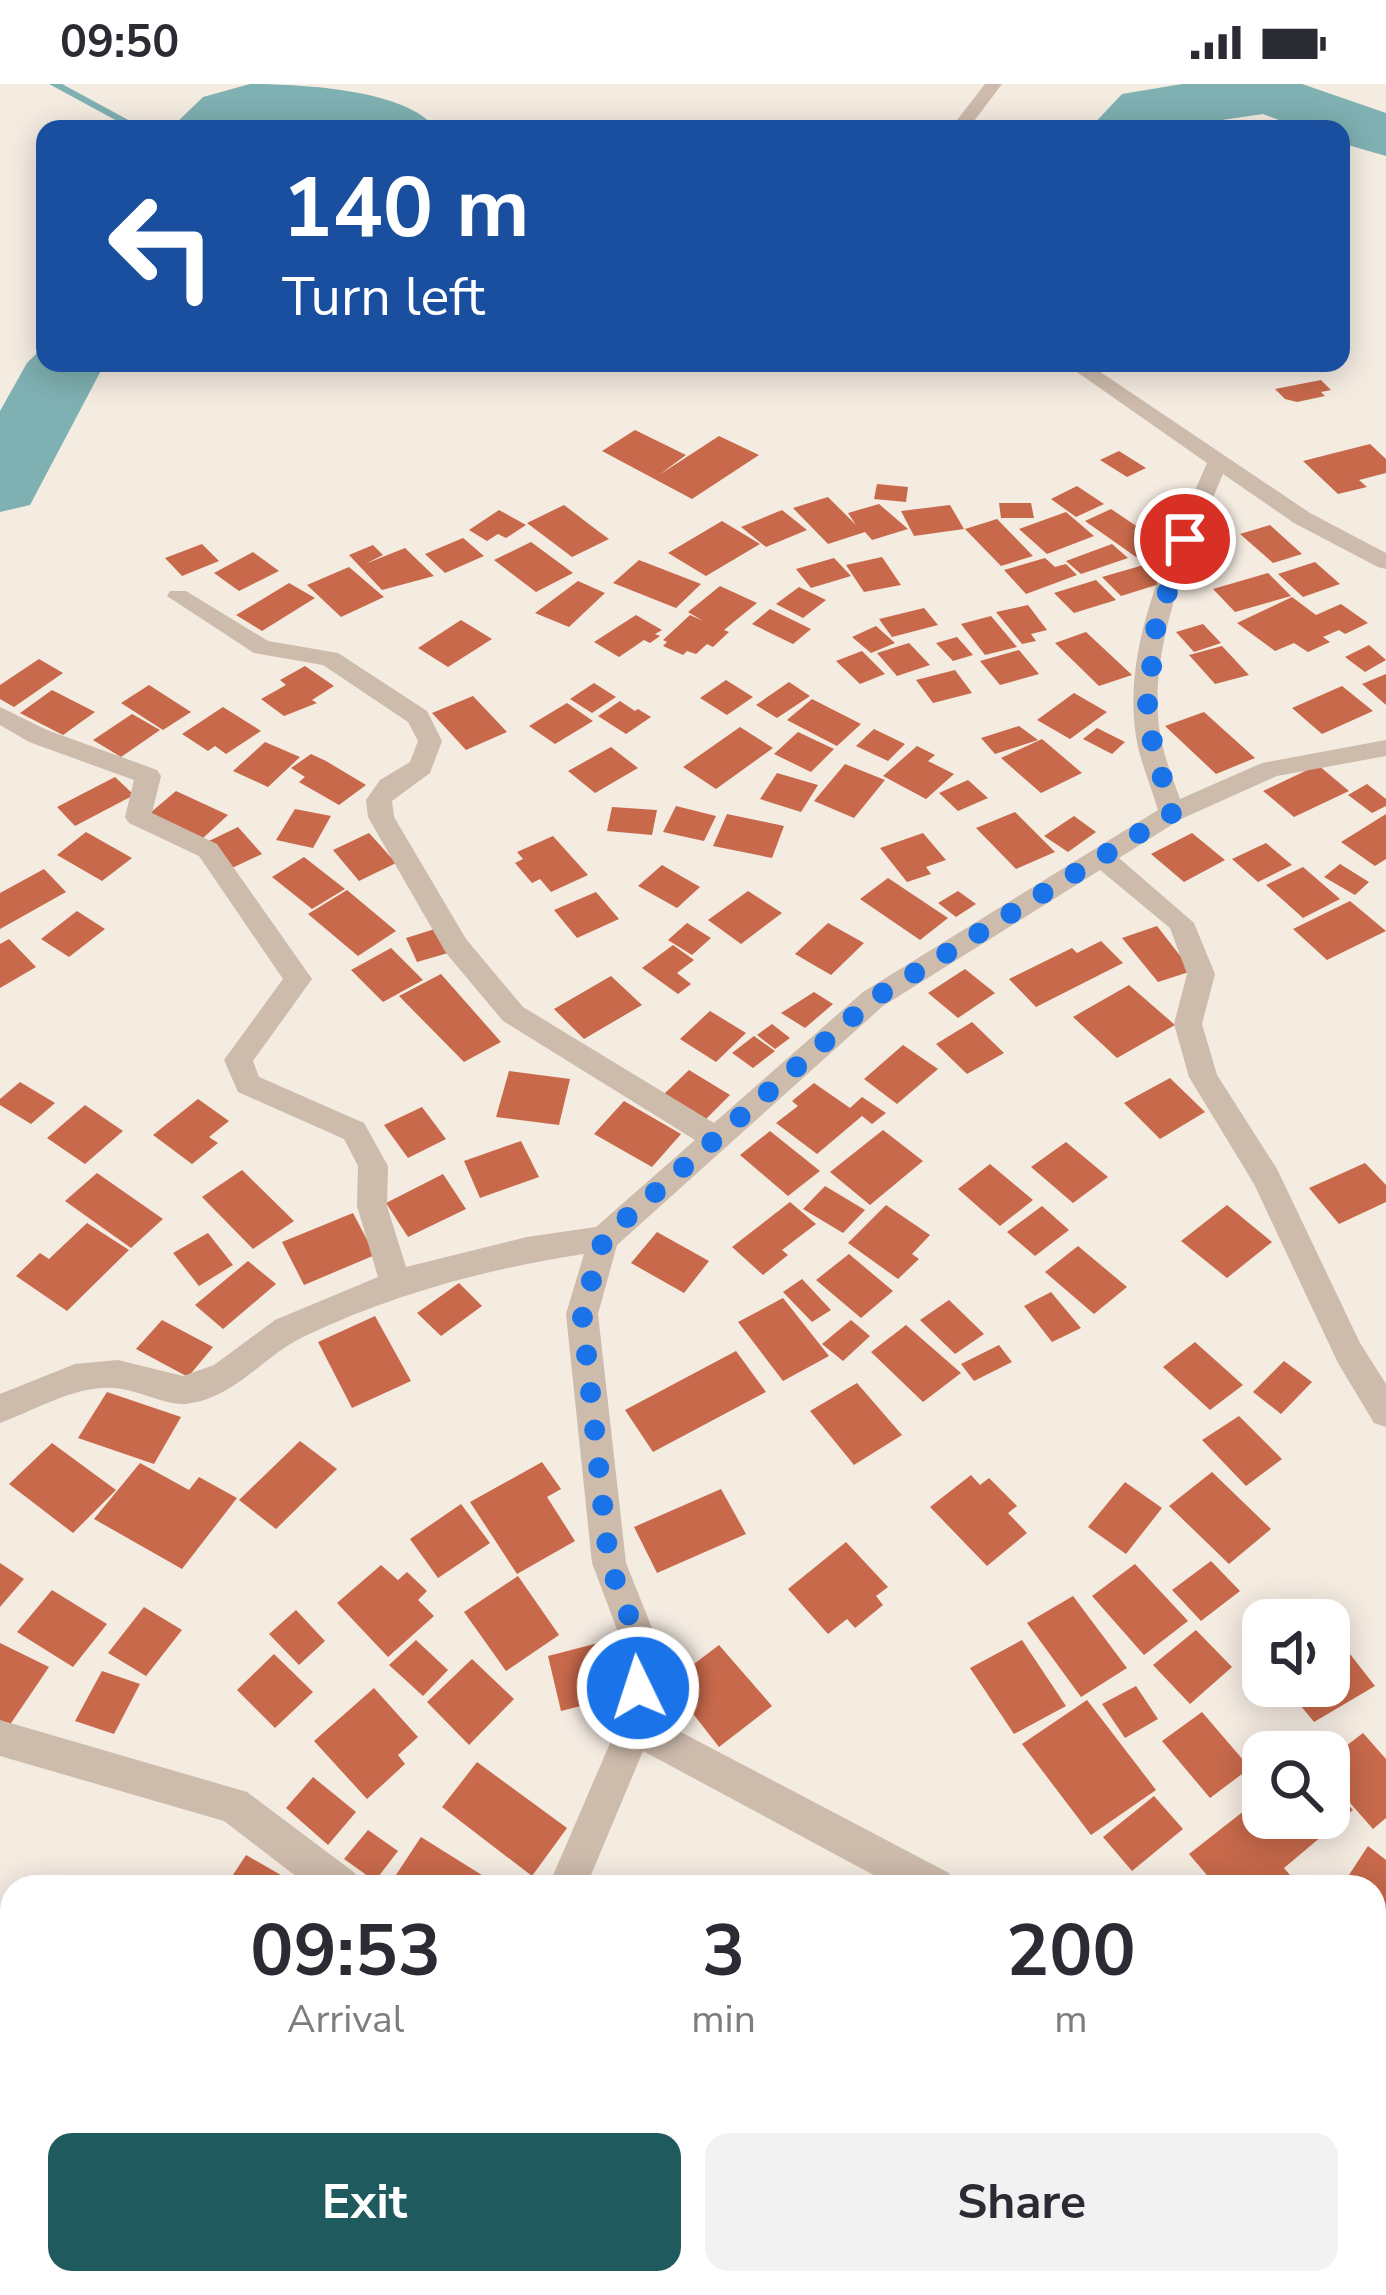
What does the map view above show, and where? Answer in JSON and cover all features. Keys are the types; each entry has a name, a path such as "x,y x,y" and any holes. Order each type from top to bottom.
{"street":[{"path":"965,120 994,84"},
{"path":"1088,372 1302,518 1386,562"},
{"path":"1172,813 1146,718 1156,627 1185,539 1220,459"},
{"path":"1355,548 1386,535"},
{"path":"178,596 262,648 330,658 418,717 430,742 421,767 388,786 379,800 381,817 457,946 513,1014 716,1138"},
{"path":"0,715 38,736 148,776 138,818 208,850 285,960 298,979 238,1060 248,1084 354,1131 374,1166 372,1206 395,1283"},
{"path":"572,1875 635,1727 641,1648 609,1563 582,1313 604,1238 873,999 1172,813 1271,769 1386,748"},
{"path":"1102,857 1181,923 1201,974 1188,1024 1203,1077 1266,1178 1348,1353 1386,1413"},
{"path":"0,1408 75,1378 118,1375 183,1390 225,1376 286,1330 395,1283 527,1250 604,1238"},
{"path":"635,1727 912,1875"},
{"path":"0,1738 234,1805 325,1875"}],"building":[{"path":"1321,380 1331,390 1321,392 1325,396 1297,402 1275,389"},
{"path":"635,430 686,455 659,475 719,436 759,455 692,499 602,451"},
{"path":"1370,444 1386,459 1386,473 1359,480 1367,487 1338,494 1303,461"},
{"path":"1119,451 1146,468 1127,477 1100,460"},
{"path":"877,484 908,487 906,502 874,499"},
{"path":"1077,486 1104,504 1076,517 1051,499"},
{"path":"828,497 856,525 848,513 879,504 908,529 872,540 865,532 828,544 793,508"},
{"path":"999,503 1031,503 1034,518 1001,518"},
{"path":"564,505 609,539 572,557 527,523"},
{"path":"950,505 964,529 914,536 901,511"},
{"path":"1111,509 1163,544 1136,557 1085,521"},
{"path":"499,510 526,525 506,538 498,534 487,541 469,530"},
{"path":"782,510 807,530 766,547 741,527"},
{"path":"1066,512 1094,536 1047,554 1019,529"},
{"path":"997,519 1033,556 1001,566 965,529"},
{"path":"722,521 760,544 706,576 668,553"},
{"path":"1270,525 1302,554 1273,563 1240,534"},
{"path":"463,538 484,556 445,573 425,554"},
{"path":"531,542 573,573 536,592 494,560"},
{"path":"202,544 219,561 182,576 165,558"},
{"path":"1112,544 1128,558 1081,574 1066,561"},
{"path":"373,545 383,555 365,564 405,548 434,576 382,590 349,555"},
{"path":"253,552 279,571 239,591 214,573"},
{"path":"882,557 901,585 864,592 846,565"},
{"path":"834,558 851,576 811,588 796,569"},
{"path":"1045,558 1055,567 1066,564 1077,575 1026,594 1004,570"},
{"path":"639,560 701,584 676,608 613,583"},
{"path":"1315,562 1340,584 1303,597 1278,574"},
{"path":"1147,564 1166,582 1121,596 1102,577"},
{"path":"349,567 384,597 341,617 307,585"},
{"path":"1268,573 1291,596 1235,612 1213,589"},
{"path":"1096,580 1116,600 1074,613 1054,593"},
{"path":"578,581 605,593 569,627 535,613"},
{"path":"289,583 315,598 262,631 236,615"},
{"path":"720,586 757,603 724,630 729,632 713,647 707,644 696,654 687,651 683,655 663,646 667,642 663,640 690,615 703,621 688,612"},
{"path":"799,587 826,600 803,618 776,604"},
{"path":"1292,597 1316,615 1341,604 1368,623 1345,634 1339,630 1323,637 1330,642 1308,652 1294,643 1275,651 1237,623"},
{"path":"1028,605 1047,630 1031,634 1036,641 1022,644 996,612"},
{"path":"924,608 938,625 892,637 879,619"},
{"path":"770,609 811,629 793,644 752,624"},
{"path":"636,615 662,630 655,634 660,636 650,643 644,640 619,657 594,642"},
{"path":"991,616 1017,647 985,655 961,624"},
{"path":"461,620 492,639 448,667 418,648"},
{"path":"1203,624 1221,643 1194,652 1176,632"},
{"path":"876,626 895,643 871,653 852,637"},
{"path":"1086,632 1132,675 1099,686 1055,643"},
{"path":"957,637 973,655 953,661 936,643"},
{"path":"909,643 930,665 897,676 877,653"},
{"path":"1369,645 1386,660 1365,672 1345,657"},
{"path":"1222,646 1249,675 1215,684 1189,655"},
{"path":"1019,650 1039,674 1000,685 980,661"},
{"path":"862,651 885,674 860,684 836,661"},
{"path":"39,659 63,673 14,707 0,699 0,685"},
{"path":"305,666 334,686 312,700 317,703 284,716 261,699 286,685 280,680"},
{"path":"955,670 972,693 933,703 916,680"},
{"path":"1386,674 1386,705 1362,684"},
{"path":"726,680 753,697 727,715 700,698"},
{"path":"789,682 810,696 777,718 756,705"},
{"path":"594,683 616,697 592,713 570,699"},
{"path":"149,685 191,712 163,730 121,703"},
{"path":"1342,686 1373,711 1322,734 1292,708"},
{"path":"52,690 95,712 63,735 20,713"},
{"path":"1074,693 1107,712 1070,739 1037,720"},
{"path":"473,696 507,732 466,750 432,713"},
{"path":"812,699 861,724 837,746 787,720"},
{"path":"620,701 651,717 626,734 598,716"},
{"path":"567,703 593,721 555,744 529,726"},
{"path":"223,707 261,731 226,754 215,746 208,751 182,734"},
{"path":"1204,712 1255,758 1216,774 1165,726"},
{"path":"132,714 160,730 121,757 93,740"},
{"path":"1019,726 1038,740 995,754 981,738"},
{"path":"740,727 773,748 716,789 683,767"},
{"path":"1097,728 1125,742 1112,754 1083,739"},
{"path":"874,729 905,744 888,761 856,746"},
{"path":"798,732 834,749 811,772 774,754"},
{"path":"1042,739 1082,773 1041,793 1001,758"},
{"path":"265,742 300,757 268,787 233,771"},
{"path":"917,746 935,755 928,761 954,774 926,799 883,776"},
{"path":"611,747 638,768 595,793 568,771"},
{"path":"311,754 366,785 339,805 299,782 305,777 291,768"},
{"path":"845,764 885,780 854,818 814,801"},
{"path":"1318,765 1349,791 1294,817 1263,791"},
{"path":"777,773 818,785 801,812 760,799"},
{"path":"115,777 134,795 75,826 57,807"},
{"path":"968,780 988,798 958,811 939,793"},
{"path":"1367,784 1386,799 1386,806 1372,813 1348,795"},
{"path":"176,791 228,815 203,838 150,813"},
{"path":"676,806 716,816 704,841 663,832"},
{"path":"612,807 657,810 652,835 607,831"},
{"path":"295,809 331,816 313,848 276,840"},
{"path":"1015,812 1055,852 1016,869 976,828"},
{"path":"727,814 784,826 772,858 713,846"},
{"path":"1386,814 1386,859 1375,866 1341,842"},
{"path":"1074,816 1096,832 1068,852 1044,836"},
{"path":"238,827 262,854 232,868 209,841"},
{"path":"86,832 132,858 102,881 57,855"},
{"path":"369,833 396,863 359,881 333,850"},
{"path":"923,833 946,860 926,867 931,874 907,882 880,848"},
{"path":"1192,833 1225,860 1184,882 1151,854"},
{"path":"553,836 588,875 551,892 540,879 532,883 515,863 523,859 517,852"},
{"path":"1266,843 1292,865 1258,882 1232,859"},
{"path":"304,857 345,889 312,909 272,877"},
{"path":"1340,864 1369,882 1355,895 1324,877"},
{"path":"662,865 700,887 677,908 638,886"},
{"path":"1303,867 1340,899 1303,918 1266,885"},
{"path":"44,869 66,892 0,929 0,893"},
{"path":"888,878 948,918 920,940 860,899"},
{"path":"347,890 396,931 358,956 308,914"},
{"path":"748,891 782,913 741,944 708,920"},
{"path":"958,891 976,904 956,917 938,903"},
{"path":"596,892 619,919 577,938 554,910"},
{"path":"1350,901 1386,931 1327,960 1293,929"},
{"path":"77,911 105,929 69,957 41,939"},
{"path":"687,923 711,938 692,955 668,940"},
{"path":"828,923 864,943 831,975 795,954"},
{"path":"1157,926 1192,971 1158,982 1122,938"},
{"path":"438,928 448,953 417,962 406,938"},
{"path":"9,939 36,967 0,988 0,944"},
{"path":"1101,941 1123,963 1036,1007 1009,979 1072,948 1077,953"},
{"path":"673,945 694,960 677,973 691,984 678,994 642,968"},
{"path":"391,948 423,980 383,1002 351,970"},
{"path":"965,969 995,993 958,1018 928,993"},
{"path":"441,974 501,1042 464,1062 399,996"},
{"path":"611,976 642,1005 584,1039 554,1009"},
{"path":"1129,985 1175,1025 1117,1058 1073,1017"},
{"path":"814,992 833,1004 805,1028 781,1013"},
{"path":"710,1011 746,1033 716,1062 680,1039"},
{"path":"972,1022 1004,1053 967,1074 936,1044"},
{"path":"772,1024 790,1038 775,1049 757,1035"},
{"path":"754,1036 775,1051 753,1068 732,1053"},
{"path":"903,1045 938,1069 897,1104 864,1079"},
{"path":"689,1070 730,1095 704,1121 662,1096"},
{"path":"509,1071 570,1079 559,1125 496,1117"},
{"path":"1170,1078 1205,1112 1160,1139 1124,1103"},
{"path":"20,1082 55,1103 31,1124 0,1105 0,1099"},
{"path":"814,1083 850,1108 862,1097 886,1113 872,1124 862,1116 817,1154 776,1123 798,1106 792,1101"},
{"path":"198,1099 229,1121 209,1137 218,1143 192,1164 153,1135"},
{"path":"624,1101 681,1134 652,1167 594,1134"},
{"path":"85,1105 123,1131 85,1164 47,1138"},
{"path":"422,1107 446,1139 408,1158 384,1125"},
{"path":"883,1130 923,1161 870,1205 830,1172"},
{"path":"770,1131 820,1171 788,1196 740,1155"},
{"path":"521,1141 539,1177 480,1198 464,1161"},
{"path":"1066,1142 1108,1177 1073,1203 1031,1167"},
{"path":"1365,1163 1386,1185 1386,1202 1339,1224 1309,1188"},
{"path":"990,1164 1033,1200 1000,1226 958,1189"},
{"path":"242,1170 294,1221 253,1249 202,1197"},
{"path":"97,1173 163,1219 131,1248 65,1201"},
{"path":"443,1174 466,1209 408,1237 386,1203"},
{"path":"825,1186 865,1210 843,1233 803,1209"},
{"path":"790,1202 816,1224 782,1250 788,1255 763,1275 732,1247"},
{"path":"886,1205 930,1235 912,1254 919,1259 898,1279 848,1243"},
{"path":"1227,1205 1272,1242 1227,1278 1181,1241"},
{"path":"1042,1206 1069,1230 1035,1256 1007,1232"},
{"path":"353,1213 375,1255 304,1285 282,1242"},
{"path":"87,1223 129,1250 67,1311 16,1276 40,1253 49,1259"},
{"path":"657,1232 709,1261 684,1293 631,1263"},
{"path":"208,1233 233,1265 199,1286 173,1253"},
{"path":"1078,1246 1127,1287 1094,1314 1045,1272"},
{"path":"849,1254 893,1291 861,1318 816,1280"},
{"path":"248,1261 276,1284 223,1329 195,1305"},
{"path":"802,1279 831,1310 812,1322 783,1292"},
{"path":"459,1283 482,1306 441,1336 417,1313"},
{"path":"1051,1292 1081,1328 1052,1342 1024,1306"},
{"path":"783,1298 829,1356 783,1381 738,1322"},
{"path":"949,1300 984,1334 955,1354 920,1320"},
{"path":"375,1316 411,1381 352,1408 318,1342"},
{"path":"162,1320 213,1347 188,1377 136,1349"},
{"path":"851,1320 870,1336 843,1361 822,1344"},
{"path":"906,1325 961,1373 923,1402 871,1352"},
{"path":"1195,1342 1243,1385 1210,1410 1163,1367"},
{"path":"999,1345 1012,1362 974,1381 961,1364"},
{"path":"736,1351 766,1392 653,1452 625,1410"},
{"path":"1284,1361 1312,1382 1281,1414 1253,1392"},
{"path":"857,1383 902,1435 854,1465 810,1411"},
{"path":"107,1392 181,1417 154,1464 78,1438"},
{"path":"1239,1416 1282,1459 1246,1486 1202,1440"},
{"path":"300,1441 337,1469 276,1529 239,1500"},
{"path":"52,1443 116,1490 73,1533 9,1484"},
{"path":"542,1462 561,1489 547,1497 575,1541 517,1574 470,1502"},
{"path":"140,1463 189,1490 199,1477 237,1498 182,1569 94,1519"},
{"path":"1212,1472 1271,1529 1229,1564 1169,1506"},
{"path":"971,1475 980,1485 989,1478 1017,1506 1008,1513 1027,1533 987,1566 930,1507"},
{"path":"1125,1482 1162,1508 1126,1554 1088,1527"},
{"path":"721,1489 746,1534 657,1573 634,1527"},
{"path":"461,1504 490,1543 438,1578 410,1539"},
{"path":"846,1542 888,1587 876,1596 883,1605 855,1628 847,1619 828,1634 788,1589"},
{"path":"1211,1561 1240,1591 1201,1621 1172,1590"},
{"path":"0,1563 24,1579 0,1607"},
{"path":"1135,1564 1188,1621 1144,1655 1092,1596"},
{"path":"381,1565 398,1580 407,1572 427,1591 418,1600 434,1616 388,1657 337,1603"},
{"path":"518,1576 559,1635 506,1671 464,1612"},
{"path":"52,1590 107,1624 73,1667 17,1632"},
{"path":"1073,1596 1127,1668 1081,1697 1027,1623"},
{"path":"144,1607 182,1630 146,1676 108,1653"},
{"path":"296,1610 325,1641 299,1665 269,1634"},
{"path":"1196,1630 1232,1667 1190,1704 1153,1665"},
{"path":"416,1640 448,1670 423,1696 389,1665"},
{"path":"610,1640 624,1695 561,1711 548,1656"},
{"path":"1022,1640 1066,1706 1014,1734 970,1668"},
{"path":"0,1643 49,1667 7,1729 0,1726"},
{"path":"719,1645 772,1706 719,1747 669,1683"},
{"path":"274,1654 313,1692 275,1728 237,1690"},
{"path":"1350,1654 1375,1686 1350,1701"},
{"path":"472,1659 514,1699 469,1745 427,1702"},
{"path":"102,1671 140,1684 114,1734 75,1721"},
{"path":"1136,1686 1158,1719 1125,1738 1102,1704"},
{"path":"374,1688 418,1737 398,1755 405,1764 367,1799 314,1741"},
{"path":"1087,1700 1156,1790 1091,1835 1022,1744"},
{"path":"1302,1707 1339,1707 1314,1722"},
{"path":"1202,1712 1242,1759 1242,1774 1210,1798 1162,1741"},
{"path":"1363,1733 1386,1759 1386,1818 1373,1829 1350,1803 1350,1743"},
{"path":"477,1762 567,1828 531,1875 442,1807"},
{"path":"313,1777 356,1812 328,1845 286,1808"},
{"path":"1154,1796 1183,1829 1132,1871 1103,1837"},
{"path":"1242,1812 1242,1839 1318,1839 1284,1868 1290,1875 1207,1875 1189,1854"},
{"path":"368,1830 398,1851 380,1875 367,1875 344,1859"},
{"path":"421,1837 482,1875 396,1875"},
{"path":"1368,1846 1386,1860 1386,1875 1349,1875"},
{"path":"246,1855 281,1875 233,1875"}],"waterway":[{"path":"54,84 123,120"},
{"path":"1132,120 1145,108 1268,94 1341,120"},
{"path":"214,120 234,107 271,103 344,111 376,120"},
{"path":"1350,123 1386,136"},
{"path":"0,487 61,372"}],"route":[{"path":"638,1688 641,1648 609,1563 582,1313 604,1238 873,999 1028,907 1172,813 1146,718 1156,627 1185,539"}]}
